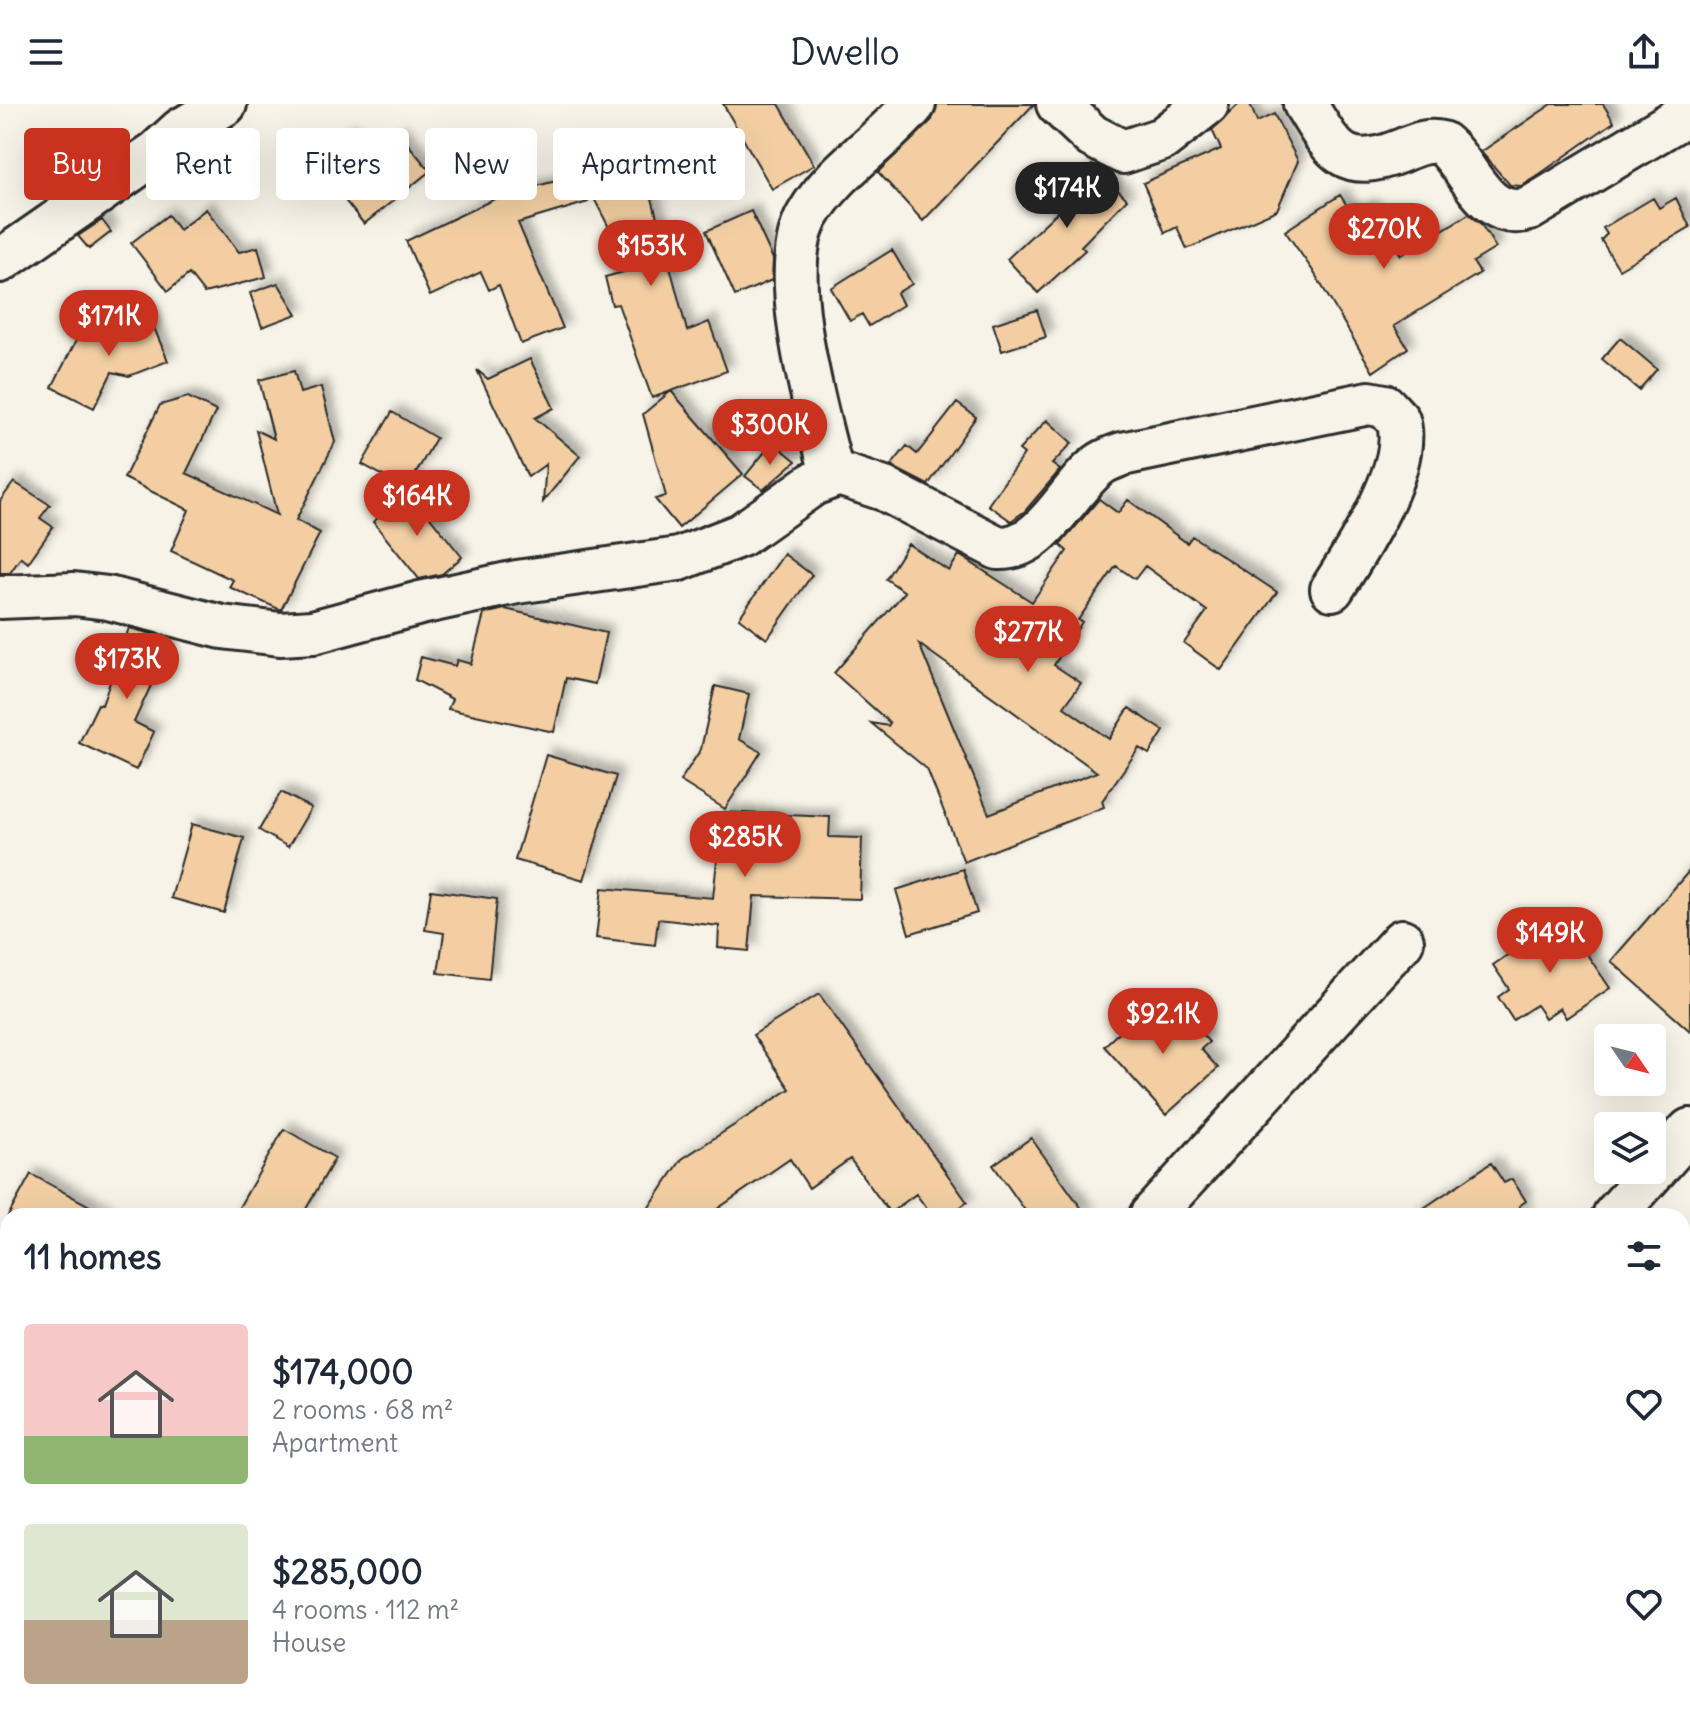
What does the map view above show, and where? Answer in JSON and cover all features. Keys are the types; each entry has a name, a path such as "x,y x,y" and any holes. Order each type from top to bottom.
{"street":[{"path":"0,261 157,152 181,130 225,104"},
{"path":"832,474 800,325 798,235 825,191 914,104"},
{"path":"1058,104 1092,136 1123,152 1162,139 1207,104"},
{"path":"1305,104 1336,150 1355,161 1367,162 1425,141 1442,143 1480,190 1494,204 1512,213 1529,209 1690,112"},
{"path":"0,597 74,594 108,598 222,627 280,634 313,632 420,603 517,582 679,559 741,535 832,474 844,474 865,481 988,544 1012,549 1034,535 1096,467 1122,454 1369,403 1381,405 1398,420 1400,449 1363,541 1332,589"},
{"path":"1158,1208 1402,941"},
{"path":"1621,1208 1690,1130"}],"building":[{"path":"723,104 779,104 814,165 772,189 745,142 745,128 737,128"},
{"path":"937,104 1034,104 923,221 878,172 932,120"},
{"path":"1239,104 1250,104 1257,122 1274,114 1298,161 1277,210 1187,249 1177,227 1165,233 1143,183 1221,149 1212,130"},
{"path":"1552,104 1603,104 1614,122 1521,186 1510,185 1481,152"},
{"path":"409,145 425,165 425,175 409,188"},
{"path":"1092,165 1127,199 1081,246 1085,250 1038,293 1007,259 1068,202 1061,196"},
{"path":"553,182 553,200 588,202 518,223 563,328 521,344 499,285 489,290 481,272 430,296 406,241 492,200 537,200 537,186"},
{"path":"1340,195 1354,216 1369,206 1401,255 1469,214 1481,224 1496,248 1473,262 1480,273 1394,326 1408,348 1373,372 1313,271 1285,231"},
{"path":"1653,198 1659,208 1676,198 1690,227 1619,269 1601,240 1607,234 1603,228"},
{"path":"345,200 394,200 364,224"},
{"path":"595,200 652,200 687,331 709,322 727,371 652,398 618,304 612,305 605,277 631,270"},
{"path":"206,209 239,252 258,247 266,277 204,293 189,274 168,291 131,243 168,215 179,230"},
{"path":"751,211 773,259 772,280 735,296 706,231"},
{"path":"102,220 111,232 89,249 78,236"},
{"path":"892,250 912,284 897,293 903,305 869,326 862,314 850,321 831,288"},
{"path":"278,283 297,314 262,327 250,293"},
{"path":"1037,310 1046,337 1002,351 993,324"},
{"path":"147,311 168,361 129,376 112,372 94,408 52,387 81,331 92,336"},
{"path":"1620,338 1657,369 1639,390 1602,359"},
{"path":"530,359 554,408 535,418 580,456 543,502 546,464 528,477 477,370 488,379"},
{"path":"294,371 300,393 321,387 335,442 296,520 320,533 281,610 229,587 233,580 171,551 189,510 124,478 160,405 188,397 216,411 186,473 277,515 256,430 274,439 259,380"},
{"path":"671,391 743,474 679,528 655,499 666,496 643,414"},
{"path":"957,403 976,417 928,485 891,466 907,446 917,454"},
{"path":"392,412 436,438 407,489 362,464"},
{"path":"1047,420 1072,443 1052,464 1060,470 1025,511 1011,521 988,505 1024,454 1019,450"},
{"path":"773,442 796,461 763,490 745,476"},
{"path":"14,482 50,505 40,518 53,527 28,563 21,557 10,573 0,573 0,501"},
{"path":"410,492 462,557 442,574 419,579 373,522"},
{"path":"1099,499 1118,513 1128,500 1187,543 1192,536 1277,592 1221,670 1184,643 1207,611 1145,566 1135,579 1116,566 1078,620 1082,622 1054,665 1081,683 1064,707 1109,739 1129,708 1164,731 1149,754 1139,748 1102,801 1104,807 964,862 927,769 871,723 888,726 890,723 834,673 905,592 886,579 908,544 949,571 959,555 1032,602 1067,551 1060,545","holes":["919,644 1097,772 989,814"]},
{"path":"784,554 812,575 767,639 739,618"},
{"path":"505,609 606,633 595,684 566,678 554,732 448,709 452,699 415,680 421,657 455,666 457,660 471,664 484,614"},
{"path":"129,628 164,637 163,641 170,644 134,722 154,732 136,770 79,743 98,704 102,705"},
{"path":"715,686 749,694 739,739 761,752 725,809 680,781 701,749"},
{"path":"546,755 616,776 584,880 515,860"},
{"path":"281,792 311,808 288,847 259,830"},
{"path":"722,812 830,817 829,837 862,838 860,899 754,896 749,951 718,948 719,926 658,919 655,945 596,938 602,888 713,898"},
{"path":"192,824 244,838 224,913 171,898"},
{"path":"963,869 977,913 909,934 896,890"},
{"path":"1690,870 1690,1031 1611,961"},
{"path":"431,890 497,899 489,979 438,973 444,933 425,930"},
{"path":"1562,918 1610,988 1566,1018 1560,1008 1545,1018 1536,1005 1513,1020 1498,997 1509,989 1493,965"},
{"path":"819,994 967,1202 959,1208 926,1208 916,1194 897,1208 886,1208 850,1159 809,1188 790,1159 719,1208 648,1208 682,1159 790,1089 753,1035"},
{"path":"1156,999 1176,1020 1187,1018 1209,1042 1201,1049 1218,1068 1166,1115 1104,1046"},
{"path":"284,1129 335,1158 307,1208 239,1208"},
{"path":"1031,1138 1081,1208 1023,1208 993,1165"},
{"path":"1491,1163 1504,1183 1512,1179 1526,1201 1520,1208 1424,1208"},
{"path":"31,1174 93,1208 12,1208"}]}
